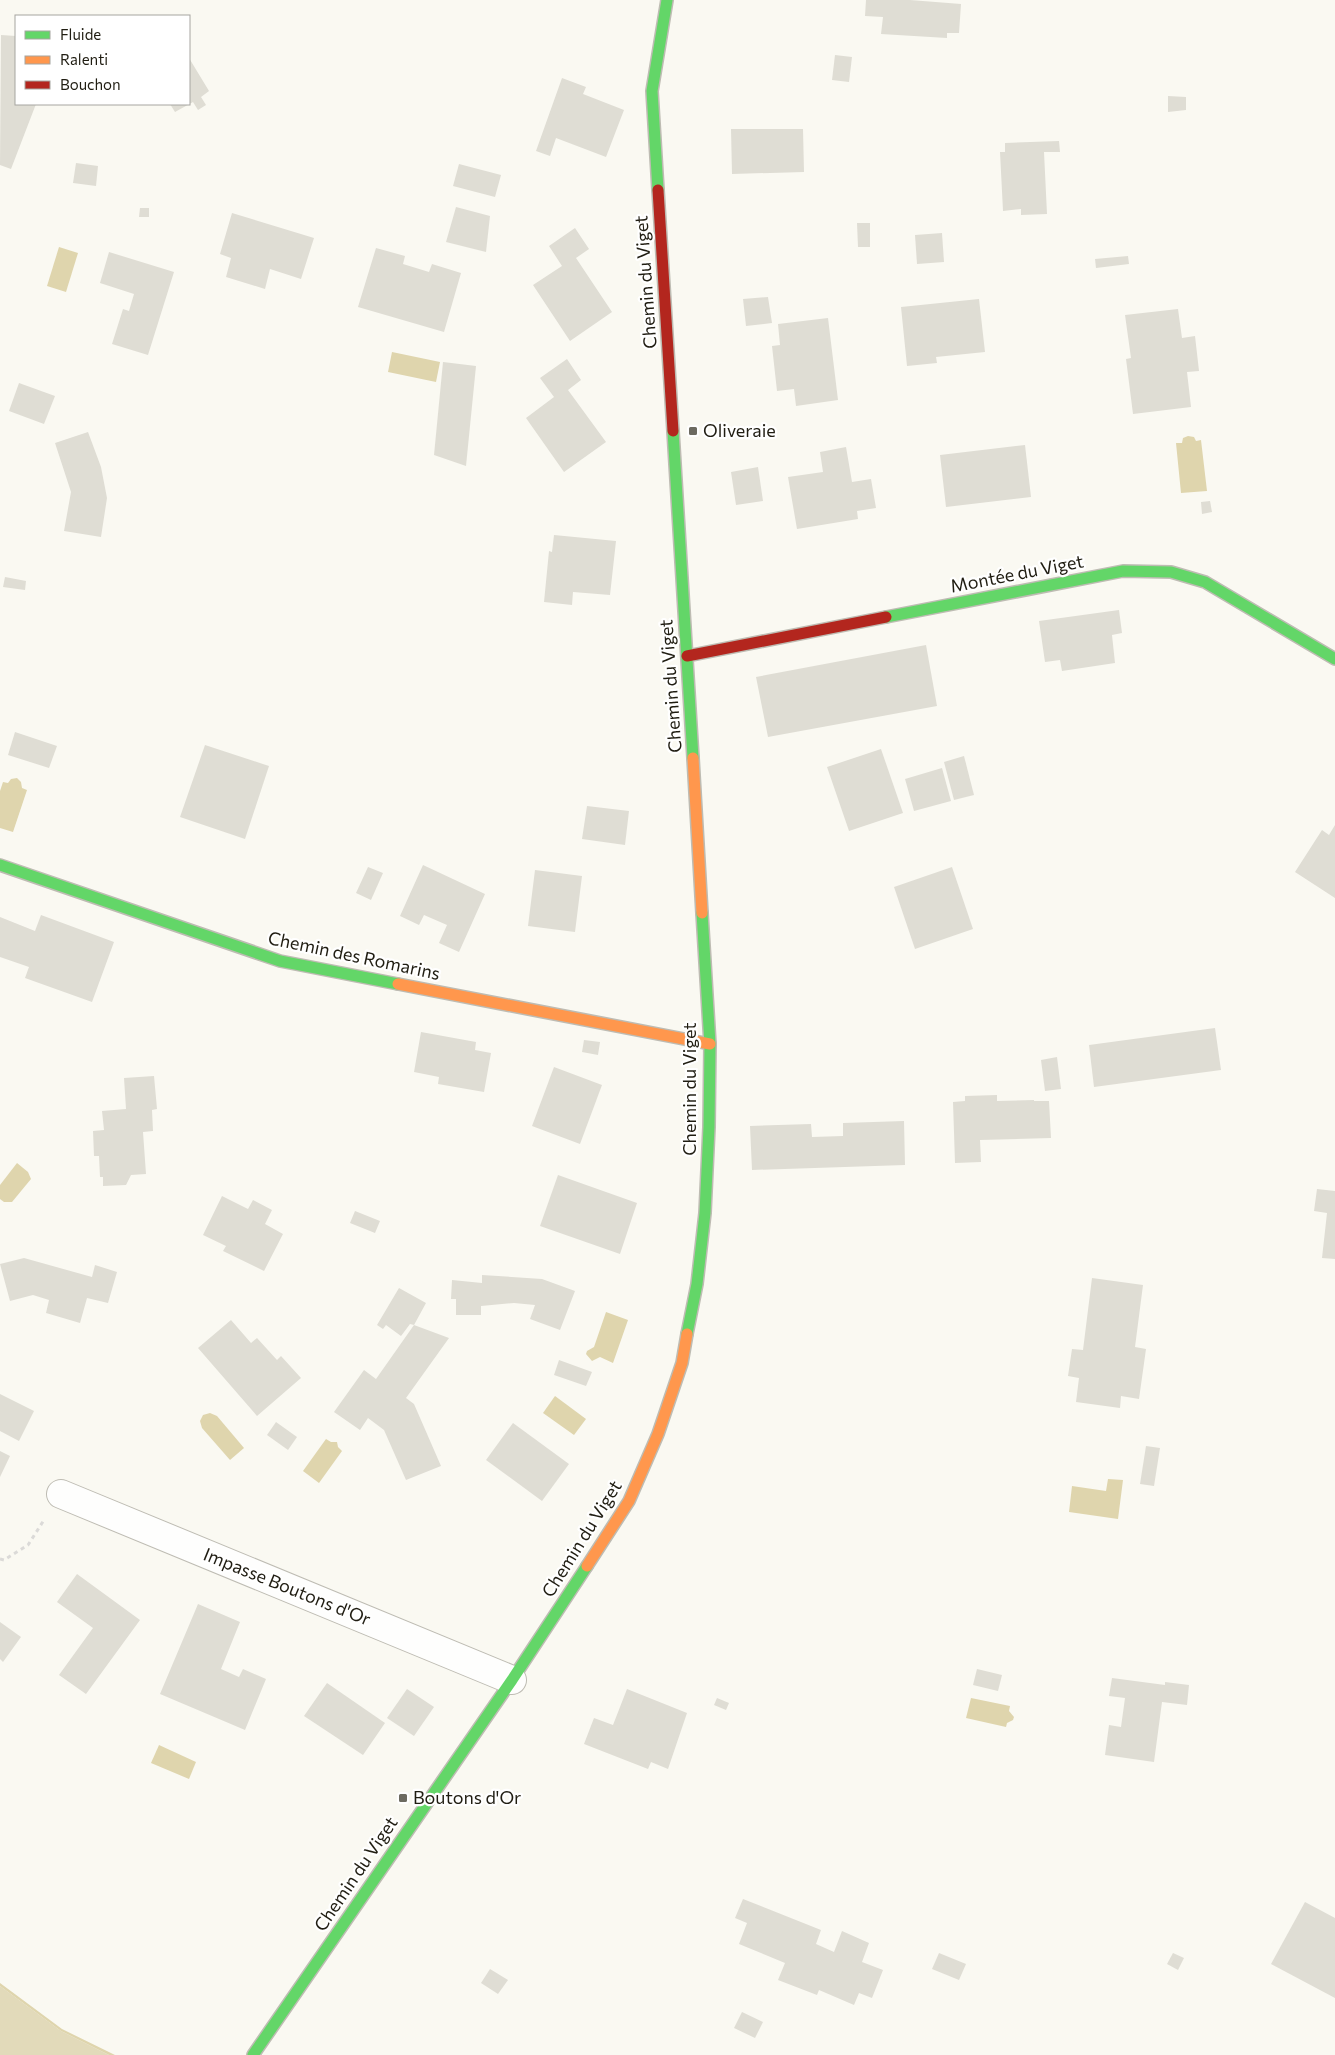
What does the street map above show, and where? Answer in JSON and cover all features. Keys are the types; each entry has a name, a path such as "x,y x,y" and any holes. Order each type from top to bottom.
{"street":[{"name":"Chemin du Viget","path":"253,2055 512,1680 629,1502 658,1434 682,1363 697,1284 705,1213 710,1044 652,90 667,0"},
{"name":"Montée du Viget","path":"687,656 1123,571 1171,572 1205,582 1335,659"},
{"name":"Chemin des Romarins","path":"0,865 280,961 710,1044"},
{"name":"Impasse Boutons d'Or","path":"61,1494 512,1680"}],"path":[{"path":"0,1559 4,1560 28,1545 61,1494"}],"shaded area":[{"path":"59,247 78,253 66,292 47,286"},
{"path":"392,352 440,362 436,382 388,372"},
{"path":"1188,436 1194,437 1196,441 1201,440 1207,491 1181,493 1176,443 1182,443 1183,438"},
{"path":"17,778 21,782 22,788 27,790 13,832 0,828 0,791 3,782 8,783 11,779"},
{"path":"17,1163 28,1172 31,1179 12,1202 4,1202 0,1199 0,1185"},
{"path":"606,1312 628,1320 613,1363 600,1357 592,1361 586,1354 587,1351 594,1347"},
{"path":"555,1396 586,1419 574,1435 543,1413"},
{"path":"210,1413 217,1416 244,1448 230,1460 202,1428 200,1421 203,1415"},
{"path":"326,1439 331,1442 337,1442 338,1447 342,1451 319,1483 303,1471"},
{"path":"1108,1479 1123,1480 1118,1519 1069,1512 1072,1486 1106,1491"},
{"path":"971,1698 1010,1706 1009,1711 1014,1717 1013,1720 1007,1723 1006,1727 966,1718"},
{"path":"159,1745 196,1762 189,1779 151,1763"},
{"path":"0,1983 62,2029 115,2055 109,2055 61,2031 0,1986"},
{"path":"0,1986 61,2031 109,2055 0,2055"}],"building":[{"path":"866,0 910,0 961,4 959,33 947,33 947,38 881,34 883,17 865,16"},
{"path":"1,35 15,36 15,105 36,105 11,169 0,165"},
{"path":"835,55 852,57 849,82 832,80"},
{"path":"190,60 209,91 201,97 206,105 198,110 193,102 190,104"},
{"path":"562,78 586,87 583,94 624,110 606,157 556,138 550,156 536,151"},
{"path":"1168,96 1186,97 1186,110 1168,112"},
{"path":"171,105 188,105 175,112"},
{"path":"731,129 803,129 804,172 732,174"},
{"path":"1059,141 1060,152 1044,152 1047,214 1021,215 1021,209 1003,211 1000,152 1005,152 1005,143"},
{"path":"76,163 98,166 96,186 73,183"},
{"path":"459,164 501,175 495,197 453,186"},
{"path":"456,207 490,216 486,252 446,242"},
{"path":"140,208 149,208 149,217 139,217"},
{"path":"232,213 314,238 301,279 270,269 265,289 226,277 231,258 220,254"},
{"path":"857,223 870,223 870,247 858,247"},
{"path":"575,228 589,249 576,258 612,312 570,341 533,285 562,266 549,246"},
{"path":"942,233 944,262 917,264 915,235"},
{"path":"376,248 405,256 403,264 429,272 432,264 461,273 444,332 358,307"},
{"path":"109,252 174,272 148,355 112,344 123,309 129,311 134,294 100,283"},
{"path":"1128,256 1129,264 1096,268 1095,259"},
{"path":"768,297 772,323 746,326 743,299"},
{"path":"979,299 985,352 936,357 937,363 907,366 901,307"},
{"path":"1178,309 1182,338 1195,336 1199,371 1187,372 1191,407 1133,414 1126,359 1131,358 1125,315"},
{"path":"828,318 838,400 796,406 794,389 777,391 772,346 780,345 778,324"},
{"path":"567,359 581,380 568,390 606,442 564,472 526,418 554,397 540,378"},
{"path":"443,362 476,366 466,466 434,455"},
{"path":"19,383 55,396 44,424 9,411"},
{"path":"88,432 101,467 107,498 101,537 64,531 71,492 55,443"},
{"path":"1025,445 1031,497 946,507 940,455"},
{"path":"846,447 852,482 871,479 876,508 857,511 858,519 797,529 788,477 823,472 820,452"},
{"path":"758,467 763,501 736,505 731,472"},
{"path":"1210,501 1212,512 1202,514 1201,502"},
{"path":"554,535 616,541 610,595 573,592 572,605 544,602 549,551 552,552"},
{"path":"5,577 26,581 25,590 3,587"},
{"path":"1119,610 1122,633 1112,635 1115,663 1062,671 1060,660 1045,662 1039,621"},
{"path":"926,645 937,706 768,737 756,677"},
{"path":"15,732 57,746 49,768 8,755"},
{"path":"205,745 269,766 245,839 180,817"},
{"path":"881,749 903,813 849,831 827,767"},
{"path":"964,756 974,795 954,800 944,762"},
{"path":"942,768 951,801 914,811 905,779"},
{"path":"587,806 629,811 625,845 582,839"},
{"path":"1335,825 1335,898 1295,872 1322,830 1329,835"},
{"path":"423,865 485,894 459,952 439,943 447,925 424,915 419,925 400,916"},
{"path":"368,867 383,873 371,900 356,893"},
{"path":"952,867 973,929 915,949 894,887"},
{"path":"535,870 582,876 575,932 528,926"},
{"path":"41,915 114,942 92,1002 25,978 29,967 0,957 0,917 35,931"},
{"path":"1215,1028 1221,1070 1094,1087 1089,1045"},
{"path":"421,1032 476,1042 475,1050 491,1053 484,1092 438,1084 439,1077 414,1072"},
{"path":"584,1040 600,1042 598,1055 582,1052"},
{"path":"1057,1057 1061,1089 1045,1091 1041,1060"},
{"path":"554,1067 602,1085 580,1144 532,1126"},
{"path":"154,1076 157,1109 152,1110 153,1131 143,1132 146,1174 131,1175 126,1185 103,1186 103,1177 100,1177 99,1156 94,1156 93,1131 104,1130 102,1111 126,1109 124,1078"},
{"path":"997,1095 997,1101 1049,1101 1051,1138 980,1140 981,1162 955,1163 953,1102 965,1101 965,1096"},
{"path":"904,1121 905,1165 752,1170 750,1126 811,1124 812,1137 843,1136 843,1123"},
{"path":"558,1175 637,1203 620,1254 540,1226"},
{"path":"1317,1189 1335,1191 1335,1259 1322,1258 1327,1213 1314,1211"},
{"path":"222,1196 248,1209 253,1200 272,1210 265,1224 283,1234 264,1271 223,1251 226,1246 203,1235"},
{"path":"355,1211 380,1221 375,1233 350,1223"},
{"path":"24,1258 92,1277 95,1265 117,1272 108,1303 87,1298 80,1323 46,1313 49,1300 33,1295 10,1301 0,1264"},
{"path":"482,1275 542,1279 575,1291 560,1330 530,1319 535,1305 514,1303 481,1306 481,1315 456,1315 456,1299 451,1299 452,1280 482,1283"},
{"path":"1092,1278 1143,1285 1135,1347 1146,1349 1139,1399 1121,1396 1120,1408 1076,1402 1079,1378 1068,1376 1072,1349 1083,1350"},
{"path":"399,1288 426,1303 414,1325 410,1324 401,1336 386,1325 383,1329 377,1325"},
{"path":"231,1320 251,1343 257,1338 277,1360 281,1356 301,1378 257,1416 198,1348"},
{"path":"414,1325 449,1338 406,1398 414,1404 441,1466 406,1480 384,1430 368,1418 360,1430 334,1412 364,1370 376,1379"},
{"path":"559,1360 592,1372 586,1386 554,1375"},
{"path":"0,1394 34,1411 19,1441 0,1431"},
{"path":"276,1422 297,1437 288,1450 267,1435"},
{"path":"513,1423 569,1464 542,1501 486,1460"},
{"path":"1146,1446 1160,1448 1154,1486 1140,1484"},
{"path":"0,1451 10,1456 0,1477"},
{"path":"77,1574 140,1620 86,1694 59,1675 93,1628 57,1602"},
{"path":"198,1604 240,1622 221,1669 239,1677 243,1669 266,1679 245,1730 160,1694"},
{"path":"0,1622 21,1637 3,1662 0,1659"},
{"path":"977,1669 1002,1675 998,1691 973,1685"},
{"path":"1112,1678 1165,1685 1165,1682 1189,1685 1187,1705 1162,1702 1154,1762 1105,1755 1109,1725 1121,1727 1125,1698 1109,1696"},
{"path":"327,1683 385,1723 363,1755 304,1716"},
{"path":"407,1689 434,1707 414,1736 387,1718"},
{"path":"627,1689 687,1713 668,1769 651,1762 648,1769 584,1744 594,1718 613,1725"},
{"path":"717,1698 729,1703 726,1710 714,1705"},
{"path":"743,1899 821,1930 816,1944 834,1952 842,1931 869,1943 862,1962 883,1970 872,1998 859,1993 854,2005 819,1990 817,1995 778,1980 785,1963 739,1944 747,1923 735,1918"},
{"path":"1305,1902 1335,1918 1335,1998 1271,1964"},
{"path":"939,1953 966,1964 959,1980 932,1969"},
{"path":"1173,1953 1184,1958 1178,1970 1167,1964"},
{"path":"490,1969 508,1980 498,1994 481,1983"},
{"path":"742,2012 763,2022 755,2038 734,2028"}],"traffic: fast":[{"path":"658,190 652,91 667,0"},
{"path":"673,431 693,758"},
{"path":"886,617 1123,571 1171,572 1205,582 1335,659"},
{"path":"0,865 280,961 398,984"},
{"path":"687,1334 697,1284 705,1213 709,1127 710,1044 702,913"},
{"path":"253,2055 512,1680 587,1566"}],"traffic: slow":[{"path":"693,758 702,913"},
{"path":"398,984 710,1044"},
{"path":"587,1566 629,1501 658,1434 682,1363 687,1334"}],"traffic: jam":[{"path":"658,190 673,431"},
{"path":"687,656 886,617"}],"place":[{"name":"Oliveraie","path":"693,431"},
{"name":"Boutons d'Or","path":"403,1798"}]}
